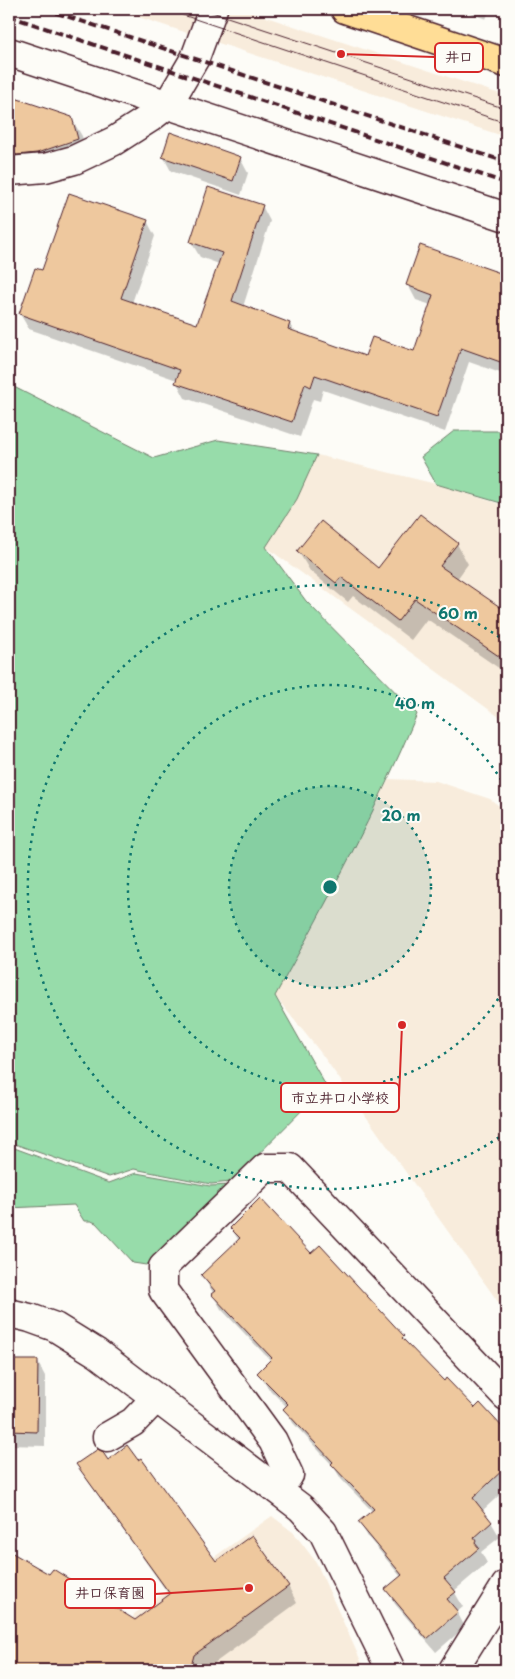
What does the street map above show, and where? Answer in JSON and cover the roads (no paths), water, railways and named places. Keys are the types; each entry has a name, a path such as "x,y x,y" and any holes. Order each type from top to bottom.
{"highway":[{"path":"345,9 506,63"}],"street":[{"path":"9,171 45,168 74,160 114,141 168,104 195,58 213,9"},
{"path":"9,52 506,217"},
{"path":"278,1490 290,1475 273,1442 163,1290 163,1267 265,1168 290,1168 506,1396"},
{"path":"9,1313 55,1327 97,1353 301,1508 323,1532 388,1669"},
{"path":"107,1437 133,1422 156,1398"},
{"path":"453,1670 506,1585"}],"tram line":[{"path":"165,9 506,123"},
{"path":"203,9 506,109"}],"railway":[{"path":"45,9 506,162"},
{"path":"9,16 506,183"}],"place":[{"name":"井口","path":"341,54"},
{"name":"市立井口小学校","path":"402,1025"},
{"name":"井口保育園","path":"249,1588"}]}
